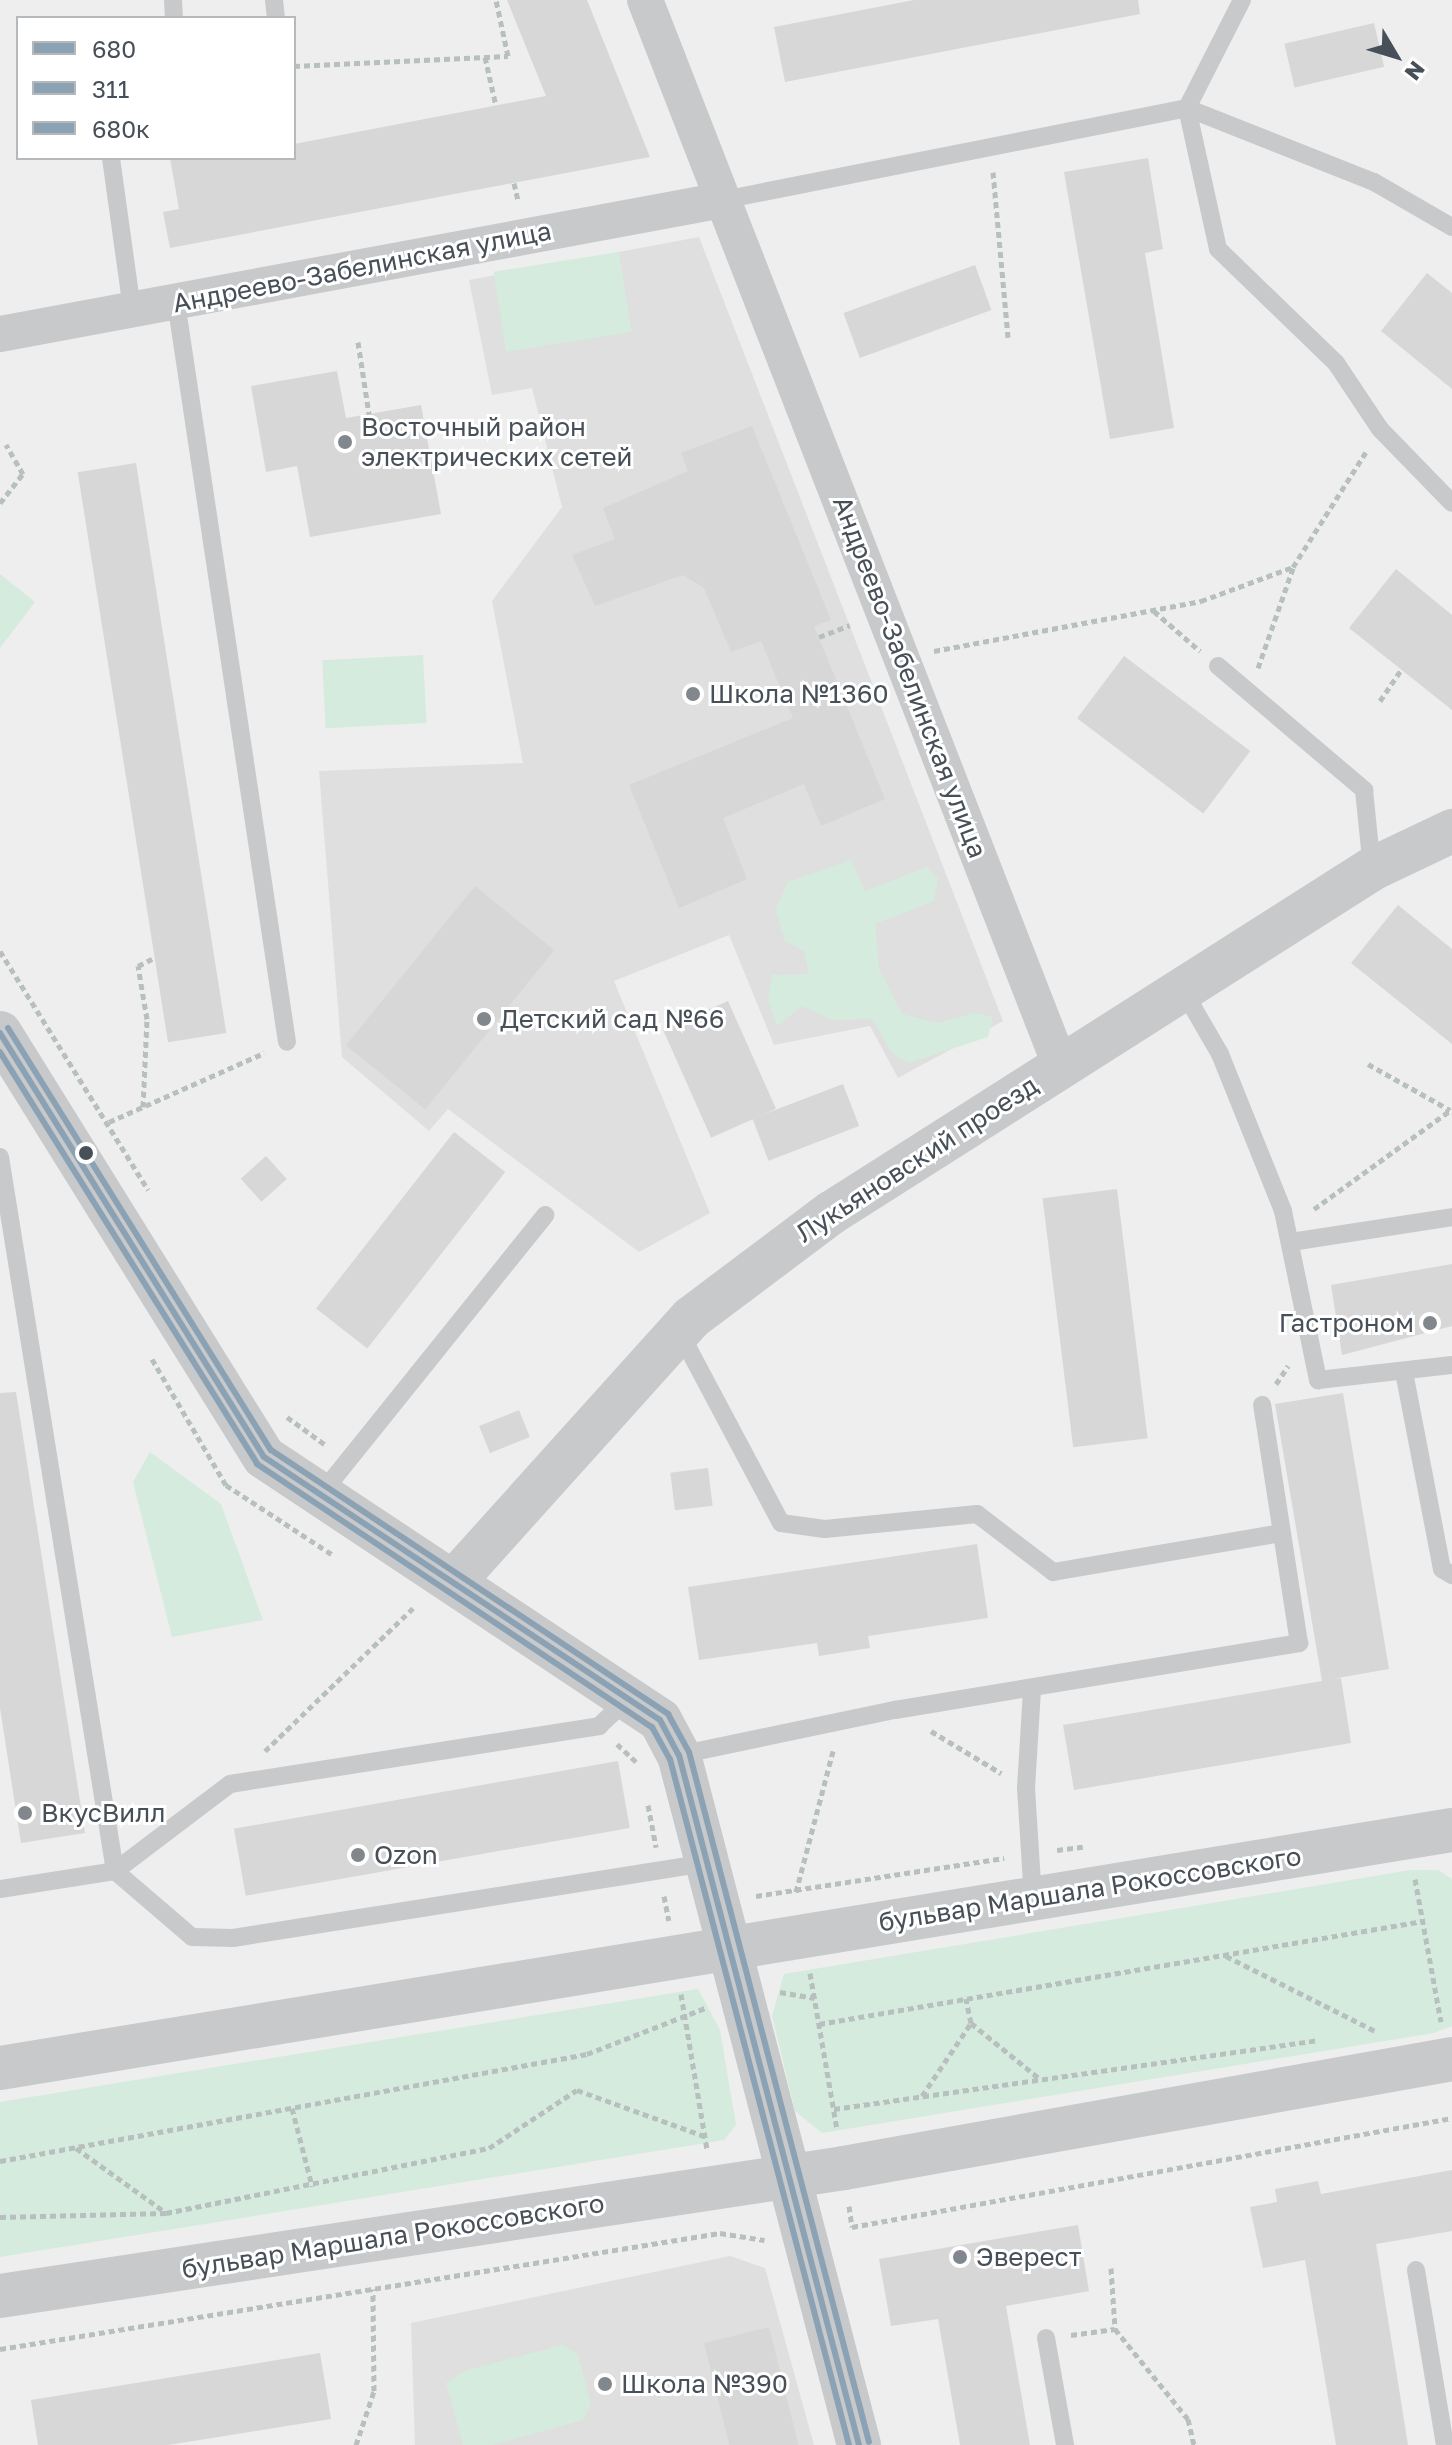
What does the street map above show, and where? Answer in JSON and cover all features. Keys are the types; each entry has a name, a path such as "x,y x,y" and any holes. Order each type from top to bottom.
{"street":[{"name":"Андреево-Забелинская улица","path":"645,0 1060,1065"},
{"name":"Андреево-Забелинская улица","path":"0,334 723,200"},
{"name":"Лукьяновский проезд","path":"456,1579 679,1330 831,1213 1372,869 1452,831"},
{"path":"4,1049 69,1144 264,1457 632,1695 660,1720 679,1755 726,1949 859,2445"},
{"name":"бульвар Маршала Рокоссовского","path":"0,2068 1033,1898 1442,1839"},
{"name":"бульвар Маршала Рокоссовского","path":"0,2296 786,2176 1452,2059"}],"lane":[{"path":"1242,0 1187,108 1218,249 1336,363 1380,429 1452,503"},
{"path":"723,200 1187,108 1374,182 1452,227"},
{"path":"111,160 132,310"},
{"path":"176,302 287,1042"},
{"path":"1218,666 1364,790 1372,869"},
{"path":"1183,990 1220,1054 1283,1211 1318,1380 1452,1365"},
{"path":"0,1157 115,1871 192,1937 233,1938 705,1863"},
{"path":"321,1495 545,1215"},
{"path":"1291,1242 1452,1217"},
{"path":"679,1330 781,1523 825,1529 977,1514 1053,1572 1281,1533"},
{"path":"1404,1372 1442,1569 1452,1575"},
{"path":"679,1755 895,1710 1032,1690 1299,1643 1262,1405"},
{"path":"1032,1690 1026,1788 1033,1898"},
{"path":"0,1889 115,1871 230,1784 599,1726 632,1695"},
{"path":"1416,2270 1445,2445"},
{"path":"1046,2338 1065,2445"}],"path":[{"path":"296,66 508,56 496,0"},
{"path":"485,57 496,106"},
{"path":"991,147 1008,337"},
{"path":"358,342 369,414"},
{"path":"1249,692 1293,567 1380,429"},
{"path":"0,503 23,474 6,445"},
{"path":"901,657 1153,610 1293,567"},
{"path":"1153,610 1218,666"},
{"path":"1380,701 1401,670"},
{"path":"143,1107 147,1019 138,966 152,959"},
{"path":"69,1144 287,1042"},
{"path":"1283,1211 1317,1208 1451,1110 1368,1064"},
{"path":"1262,1405 1308,1337"},
{"path":"230,1784 414,1607"},
{"path":"895,1710 1026,1788"},
{"path":"796,1891 840,1723"},
{"path":"1415,1879 1441,2022 1428,2024"},
{"path":"668,1914 682,1910"},
{"path":"819,2024 1423,1921"},
{"path":"1224,1955 1375,2031"},
{"path":"809,1968 838,2133"},
{"path":"680,1989 707,2151"},
{"path":"779,1992 814,1998"},
{"path":"966,1999 971,2023 1040,2079"},
{"path":"0,2161 587,2054 685,2019 709,2006"},
{"path":"922,2096 971,2023"},
{"path":"1360,2033 1388,2029"},
{"path":"834,2109 1329,2038"},
{"path":"0,2217 166,2213 489,2148 577,2090 704,2136"},
{"path":"292,2108 312,2186"},
{"path":"852,2227 1452,2118"},
{"path":"75,2147 166,2213"},
{"path":"0,2349 720,2233 746,2232 776,2247"},
{"path":"1111,2268 1115,2329 1188,2419 1194,2445"},
{"path":"356,2445 374,2391 373,2289"},
{"path":"1046,2338 1115,2329"}],"shaded area":[{"name":"Школа №1360","path":"699,237 1003,1021 898,1078 870,1026 774,1045 729,935 614,981 710,1213 639,1252 448,1109 429,1131 342,1057 319,771 523,763 492,601 562,507 532,388 492,395 469,280"},
{"name":"Школа №390","path":"730,2256 765,2268 814,2445 415,2445 411,2323"}],"green space":[{"path":"619,252 632,332 506,352 494,272"},
{"path":"0,574 35,602 0,648"},
{"path":"423,655 427,723 326,728 322,660"},
{"path":"851,860 865,891 927,867 938,878 934,901 875,924 879,968 902,1014 938,1023 975,1013 993,1017 988,1037 909,1063 892,1053 872,1019 832,1020 802,1006 777,1026 768,999 772,975 809,974 804,951 785,941 776,909 788,882"},
{"path":"150,1452 221,1504 263,1620 172,1637 133,1482"},
{"path":"1411,1870 1438,1870 1452,1879 1452,2026 1434,2033 822,2133 795,2111 772,2016 784,1974"},
{"path":"698,1989 720,2030 736,2125 724,2140 0,2257 0,2102"},
{"path":"563,2345 578,2355 591,2404 583,2420 492,2445 463,2445 446,2383 467,2370"}],"building":[{"path":"507,0 587,0 650,157 170,248 163,212 179,209 170,160 296,160 296,144 546,96"},
{"path":"914,0 1138,0 1140,14 785,82 774,27"},
{"path":"1374,23 1384,67 1294,88 1284,44"},
{"path":"1148,158 1163,249 1145,253 1174,428 1110,439 1064,172"},
{"path":"975,265 991,310 860,358 843,313"},
{"path":"1427,273 1452,293 1452,389 1381,331"},
{"name":"Восточный район электрических сетей","path":"337,371 346,418 421,405 441,514 310,537 297,466 266,472 251,386"},
{"path":"752,426 831,620 814,626 885,799 821,826 804,784 723,818 747,879 679,908 629,785 793,718 761,641 731,652 704,588 683,575 595,606 572,555 615,539 603,508 688,471 681,453"},
{"path":"136,463 226,1033 168,1042 78,472"},
{"path":"1396,569 1452,615 1452,710 1349,628"},
{"path":"1124,656 1250,751 1203,813 1077,718"},
{"path":"475,886 554,950 425,1110 346,1045"},
{"path":"1398,905 1452,949 1452,1044 1351,963"},
{"path":"728,1001 776,1109 711,1138 663,1030"},
{"path":"843,1084 859,1126 769,1161 752,1119"},
{"path":"454,1132 505,1172 367,1349 316,1309"},
{"path":"266,1156 287,1179 261,1202 241,1179"},
{"path":"1117,1189 1148,1438 1073,1447 1043,1198"},
{"path":"1452,1264 1452,1326 1342,1355 1331,1285"},
{"path":"16,1392 85,1833 21,1843 0,1708 0,1393"},
{"path":"1343,1393 1389,1669 1332,1679 1341,1678 1351,1743 1074,1790 1063,1725 1322,1681 1275,1404"},
{"path":"519,1410 530,1437 490,1453 479,1426"},
{"path":"708,1468 713,1506 675,1510 670,1473"},
{"path":"977,1544 988,1618 868,1636 870,1648 819,1656 817,1643 699,1660 688,1587"},
{"path":"618,1761 630,1828 246,1896 234,1829"},
{"path":"1452,2170 1452,2231 1376,2244 1408,2445 1336,2445 1305,2260 1263,2268 1250,2207 1277,2202 1275,2189 1318,2181 1321,2194"},
{"path":"1078,2225 1089,2291 1006,2306 1030,2445 960,2445 938,2319 891,2326 879,2259"},
{"path":"769,2327 798,2445 729,2445 704,2343"},
{"path":"320,2353 331,2419 168,2445 38,2445 31,2400"}],"transit line":[{"name":"680к","path":"8,1028 271,1450 668,1714 689,1752 869,2442"},
{"name":"680","path":"0,1033 264,1457 660,1720 679,1755 859,2445"},
{"name":"311","path":"0,1052 257,1464 652,1727 670,1759 849,2445"}],"place":[{"name":"Восточный район электрических сетей","path":"345,442"},
{"name":"Школа №1360","path":"693,694"},
{"name":"Детский сад №66","path":"484,1019"},
{"name":"Гастроном","path":"1430,1323"},
{"name":"ВкусВилл","path":"25,1813"},
{"name":"Ozon","path":"358,1855"},
{"name":"Эверест","path":"960,2257"},
{"name":"Школа №390","path":"605,2384"}]}
